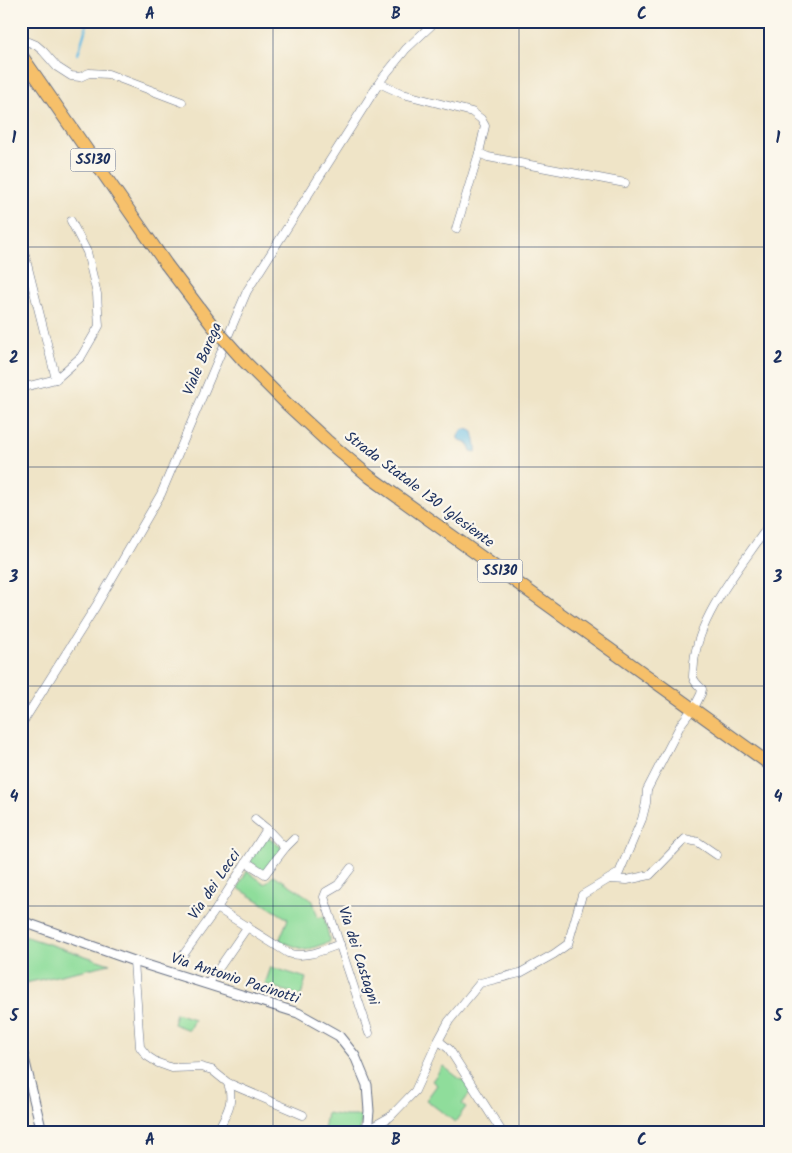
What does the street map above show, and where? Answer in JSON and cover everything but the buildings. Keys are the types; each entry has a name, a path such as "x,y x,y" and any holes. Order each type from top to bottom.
{"highway":[{"name":"Strada Statale 130 Iglesiente","path":"21,55 202,313 244,361 287,404 370,477 771,765"}],"street":[{"name":"Viale Barega","path":"21,725 96,606 161,494 247,291 379,83 406,49 436,21"},
{"path":"21,42 29,42 36,45 58,67 71,76 80,77 89,73 108,74 182,102"},
{"path":"379,83 403,94 472,112 481,119 485,126 479,153 456,229"},
{"path":"479,153 488,157 625,183"},
{"path":"21,388 56,379 81,357 99,326 97,294 86,252 71,221"},
{"path":"21,240 56,379"},
{"path":"696,704 702,689 693,677 697,642 701,632 710,612 771,522"},
{"path":"367,1131 390,1117 415,1091 449,1021 480,983 520,973 568,944 582,895 619,873 642,820 647,790 681,724 690,712"},
{"path":"254,819 267,829 285,848"},
{"name":"Via dei Lecci","path":"184,954 218,908 267,829"},
{"path":"246,862 266,874 294,839"},
{"path":"608,880 627,880 650,875 685,839 698,842 718,855"},
{"name":"Via dei Castagni","path":"351,868 338,885 326,892 324,897 369,1033"},
{"path":"218,908 288,953 299,956 312,954 340,944"},
{"name":"Via Antonio Pacinotti","path":"21,921 134,961 298,1013 339,1036 355,1056 367,1085 369,1111 367,1131"},
{"path":"208,984 248,926"},
{"path":"134,961 140,1047 147,1056 158,1063 172,1068 201,1067 212,1070 228,1083 303,1115"},
{"path":"439,1041 449,1049 502,1132"},
{"path":"21,1046 42,1132"},
{"path":"21,1066 37,1132"},
{"path":"218,1132 231,1102 228,1083"}],"green space":[{"path":"266,836 282,848 264,872 250,861"},
{"path":"247,871 265,884 274,875 313,901 318,918 324,916 330,942 306,950 279,941 288,919 238,888"},
{"path":"21,935 110,964 21,984"},
{"path":"271,967 306,978 301,996 265,984"},
{"path":"176,1013 194,1019 189,1030 173,1024"},
{"path":"443,1066 473,1089 462,1104 466,1107 455,1122 426,1100 437,1085 432,1081"},
{"path":"327,1113 362,1116 360,1132 328,1132 324,1130"}],"water":[{"path":"463,429 473,432 476,452 471,451 468,443 458,439"}],"waterway":[{"path":"78,54 88,21"},
{"path":"426,24 429,21"}]}
